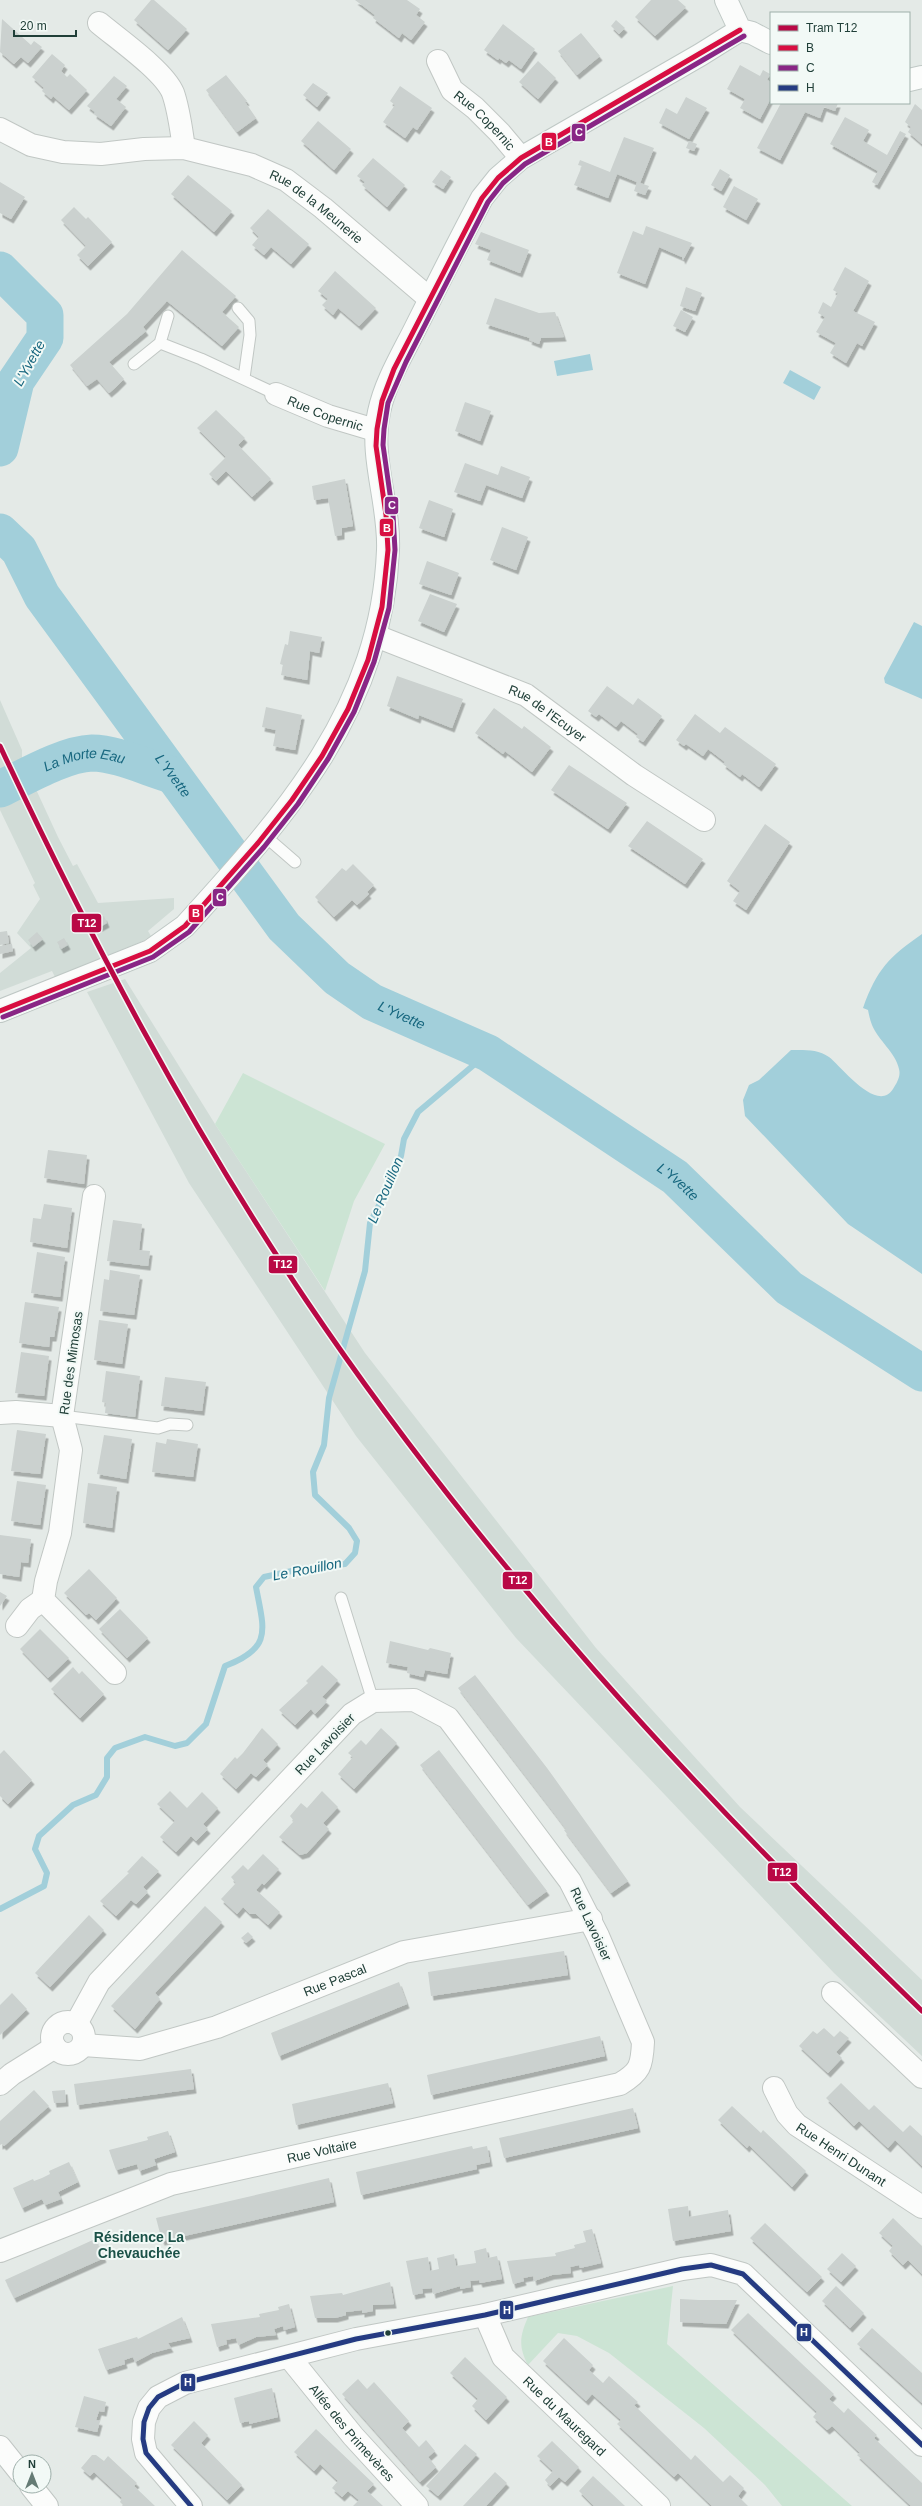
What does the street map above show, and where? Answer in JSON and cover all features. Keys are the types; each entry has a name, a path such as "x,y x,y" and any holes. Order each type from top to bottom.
{"street":[{"path":"726,0 740,30 752,33 770,42"},
{"path":"99,23 163,78 172,92 180,116 184,148"},
{"name":"Rue Copernic","path":"0,1011 150,951 170,938 185,926 286,811 322,759 345,715 376,636 388,548 384,494 375,430 380,408 394,372 482,198 498,178 521,158 693,59 740,30"},
{"name":"Rue Copernic","path":"438,62 452,90 490,123 521,158"},
{"path":"910,80 922,77"},
{"name":"Rue de la Meunerie","path":"0,129 31,145 63,152 101,154 144,149 184,148 246,163 286,180 323,208 430,299"},
{"name":"Rue Copernic","path":"276,394 328,416 375,430"},
{"name":"Rue de l'Ecuyer","path":"376,636 526,695 634,775 704,820"},
{"name":"Rue des Mimosas","path":"43,1600 46,1581 60,1533 71,1450 62,1416 94,1196"},
{"path":"0,1413 16,1412 62,1416"},
{"path":"17,1626 30,1609 43,1600 115,1673"},
{"name":"Rue Lavoisier","path":"76,2024 99,1982 352,1714 373,1702 414,1700 448,1718 570,1881 591,1919 643,2042 642,2061"},
{"name":"Rue Pascal","path":"83,2046 140,2049 217,2027 404,1952 591,1919"},
{"path":"833,1993 922,2077"},
{"path":"65,2022 76,2024 83,2031 83,2046 80,2050 68,2054 59,2051 55,2047 52,2035 56,2027 65,2022"},
{"path":"0,2084 12,2074 55,2047"},
{"name":"Rue Voltaire","path":"0,2251 171,2184 620,2084 635,2075 642,2061"},
{"name":"Rue Henri Dunant","path":"774,2088 787,2114 798,2125 922,2207"},
{"path":"191,2506 146,2453 144,2422 149,2408 158,2397 185,2383 290,2358 356,2339 485,2315 682,2269 711,2265 743,2274 922,2445"},
{"name":"Rue du Mauregard","path":"485,2315 503,2358 659,2506"},
{"name":"Allée des Primevères","path":"290,2358 353,2436 417,2506"},
{"path":"0,2447 12,2462"},
{"path":"37,2494 47,2506"}],"lane":[{"path":"238,308 249,321 250,328 244,378"},
{"path":"134,364 160,343 168,316"},
{"path":"160,343 244,378 276,394"},
{"path":"263,839 295,862"},
{"path":"62,1416 158,1428 170,1424 187,1425"},
{"path":"341,1598 373,1702"}],"shaded area":[{"path":"0,700 22,750 22,759 58,837 73,866 77,864 98,903 174,898 174,909 148,931 151,936 143,941 55,977 52,971 0,991 0,973 31,948 17,933 40,899 33,885 35,883 0,810"},
{"path":"125,979 215,1124 365,1353 596,1648 740,1807 922,1980 922,2056 834,1973 516,1638 356,1436 189,1183 87,992"}],"green space":[{"path":"243,1073 385,1144 354,1201 325,1291 215,1124"},
{"path":"673,2286 667,2344 852,2506 782,2506 765,2485 704,2428 609,2353 577,2336 558,2333 528,2365 521,2346 521,2341 528,2317"}],"water":[{"path":"590,354 593,370 557,376 554,361"},
{"path":"790,370 821,387 814,400 783,383"},
{"path":"914,622 922,626 922,699 885,683 884,678"},
{"path":"922,934 922,1274 848,1224 745,1116 743,1100 749,1085 759,1080 791,1050 811,1050 825,1054 860,1086 878,1096 886,1095 893,1089 899,1077 897,1063 891,1052 875,1031 868,1010 863,1008 873,983 885,965 901,950"}],"building":[{"path":"151,0 154,0 187,29 168,50 134,20"},
{"path":"355,0 407,0 420,9 416,15 425,22 411,40 402,33 399,38 373,18 375,15"},
{"path":"651,0 678,0 686,7 655,36 635,17"},
{"path":"2,19 31,45 34,41 42,47 28,63 21,57 14,64 0,52"},
{"path":"616,20 625,28 619,34 611,26"},
{"path":"503,24 535,49 521,69 509,60 506,63 499,58 498,60 484,50"},
{"path":"581,33 600,56 577,75 558,51"},
{"path":"52,54 65,65 61,71 67,77 70,74 87,90 69,110 53,96 51,99 42,91 44,88 32,77"},
{"path":"538,61 556,78 538,99 519,82"},
{"path":"740,65 760,76 763,70 770,74 767,80 770,82 770,100 760,119 740,108 745,99 727,89"},
{"path":"226,75 247,101 245,102 256,118 237,132 206,90"},
{"path":"114,76 127,86 116,99 126,107 111,126 94,114 95,112 87,106"},
{"path":"313,83 328,93 317,107 303,95"},
{"path":"400,86 432,108 417,130 413,127 405,138 383,122 395,105 390,101"},
{"path":"686,97 707,108 689,139 659,123 666,108 677,114"},
{"path":"780,104 838,104 835,111 824,107 820,118 805,112 780,160 757,148"},
{"path":"915,104 922,110 922,144 908,132 911,127 905,122"},
{"path":"845,117 869,130 863,141 887,155 900,131 906,134 877,185 872,182 878,171 830,144"},
{"path":"318,121 351,149 334,170 301,141"},
{"path":"624,137 654,148 640,183 649,186 645,195 634,191 637,182 617,174 608,198 574,185 582,166 578,165 580,160 610,172"},
{"path":"689,141 697,144 694,151 686,148"},
{"path":"373,158 405,185 387,207 362,185 365,182 357,176"},
{"path":"720,169 730,175 721,191 711,185"},
{"path":"441,170 451,177 443,189 432,182"},
{"path":"188,175 232,211 214,232 171,194"},
{"path":"0,182 25,197 11,219 0,213"},
{"path":"734,186 758,199 746,220 723,207"},
{"path":"74,207 86,219 88,217 112,242 88,266 77,255 86,246 61,220"},
{"path":"268,209 309,244 291,264 271,247 264,255 252,245 259,237 250,228"},
{"path":"646,226 692,243 683,260 682,257 659,247 645,284 617,273 633,231 643,235"},
{"path":"481,232 529,250 520,273 487,260 491,250 475,244"},
{"path":"182,250 236,296 222,312 239,327 222,346 167,301 143,327 146,331 109,362 124,379 109,393 97,379 87,386 70,365 127,314"},
{"path":"845,267 869,281 853,311 875,322 862,346 857,343 846,363 830,353 836,343 816,332 825,317 818,313 823,302 831,307 838,293 833,290"},
{"path":"335,271 376,308 359,326 338,308 333,315 322,305 328,299 318,291"},
{"path":"686,287 702,293 695,311 680,306"},
{"path":"495,298 539,313 555,312 564,337 541,338 539,344 529,340 530,338 486,324"},
{"path":"681,310 693,317 685,332 673,326"},
{"path":"465,402 491,411 480,441 455,431"},
{"path":"216,410 245,438 238,445 271,479 252,497 226,471 216,481 209,474 226,457 197,428"},
{"path":"465,463 498,475 501,466 530,477 522,498 486,485 480,501 454,492"},
{"path":"345,479 353,526 342,528 342,535 335,536 328,498 314,500 312,486"},
{"path":"429,500 453,509 444,537 419,528"},
{"path":"502,527 528,537 516,570 490,560"},
{"path":"427,561 459,573 451,595 419,584"},
{"path":"430,594 457,604 444,632 418,621"},
{"path":"290,631 322,637 319,653 310,651 307,680 281,675 283,665 280,664 285,644 288,645"},
{"path":"397,676 463,699 452,728 419,715 418,719 387,706"},
{"path":"607,686 633,705 638,698 662,716 643,742 636,737 638,734 621,721 616,727 599,714 596,717 588,711"},
{"path":"266,707 302,715 295,750 273,746 276,730 262,727"},
{"path":"494,708 522,729 524,726 551,747 532,772 505,751 503,754 475,733"},
{"path":"695,714 720,733 725,727 776,764 759,787 742,774 740,777 723,764 725,762 708,749 703,756 686,744 684,746 676,740"},
{"path":"569,765 627,803 608,829 551,790"},
{"path":"647,821 703,859 685,884 628,846"},
{"path":"765,824 790,842 746,910 733,901 740,891 727,881"},
{"path":"353,864 374,885 367,892 369,894 357,905 352,900 334,917 315,897 342,868 346,871"},
{"path":"104,916 107,923 100,927 97,920"},
{"path":"7,931 9,943 0,945 0,932"},
{"path":"37,932 43,939 33,947 28,940"},
{"path":"64,938 68,945 61,949 57,942"},
{"path":"12,944 13,951 0,954 0,946"},
{"path":"48,1150 87,1155 84,1184 44,1178"},
{"path":"44,1204 72,1208 67,1248 30,1242 33,1218 41,1219"},
{"path":"113,1220 142,1224 139,1250 150,1251 148,1266 107,1261"},
{"path":"37,1252 65,1257 60,1297 31,1293"},
{"path":"110,1270 140,1275 134,1315 100,1311 104,1279 109,1280"},
{"path":"25,1302 59,1307 54,1337 50,1337 49,1347 19,1343"},
{"path":"99,1320 128,1324 122,1364 94,1360"},
{"path":"21,1352 49,1356 44,1396 15,1393"},
{"path":"106,1371 140,1376 135,1417 105,1413 106,1403 102,1402"},
{"path":"165,1377 206,1382 202,1411 161,1406"},
{"path":"17,1430 46,1434 40,1474 11,1471"},
{"path":"104,1435 132,1439 126,1479 97,1474"},
{"path":"167,1439 198,1444 193,1477 152,1472 156,1442 166,1444"},
{"path":"17,1481 46,1485 40,1525 11,1521"},
{"path":"88,1483 117,1487 112,1528 83,1523"},
{"path":"0,1535 31,1539 28,1563 21,1562 19,1577 0,1574"},
{"path":"89,1569 117,1598 96,1620 89,1613 86,1615 64,1593"},
{"path":"0,1592 7,1596 0,1606"},
{"path":"120,1609 148,1638 127,1658 99,1629"},
{"path":"40,1629 69,1658 48,1678 20,1649"},
{"path":"390,1641 428,1650 430,1648 451,1653 447,1674 425,1670 423,1677 407,1673 408,1667 386,1663"},
{"path":"322,1665 338,1680 322,1697 327,1701 322,1707 315,1714 311,1709 295,1725 279,1710 308,1683 306,1681"},
{"path":"73,1667 79,1674 82,1671 104,1694 80,1718 51,1689"},
{"path":"475,1675 547,1768 628,1881 611,1893 564,1830 566,1829 458,1688"},
{"path":"262,1728 278,1744 263,1760 268,1765 256,1777 251,1773 236,1789 220,1774 235,1757 237,1759 243,1753"},
{"path":"381,1728 397,1743 354,1789 338,1774 353,1757 348,1753 361,1740 366,1745"},
{"path":"4,1750 32,1780 8,1804 0,1796 0,1754"},
{"path":"439,1750 547,1891 528,1905 420,1765"},
{"path":"170,1791 187,1808 202,1792 218,1808 203,1824 208,1829 196,1841 191,1836 176,1852 160,1837 175,1821 157,1804"},
{"path":"322,1791 338,1807 323,1823 329,1829 307,1853 300,1855 279,1837 294,1821 290,1816 301,1803 307,1808"},
{"path":"263,1854 279,1869 264,1885 262,1883 256,1890 280,1912 268,1925 256,1914 250,1914 243,1907 237,1914 221,1899 236,1883 231,1877 243,1865 248,1870"},
{"path":"142,1856 159,1871 143,1887 148,1892 136,1904 131,1900 116,1916 100,1901 129,1873 127,1872"},
{"path":"205,1906 222,1922 155,1993 160,1999 135,2029 111,2006"},
{"path":"89,1915 104,1930 50,1987 35,1973"},
{"path":"248,1932 253,1937 246,1943 241,1938"},
{"path":"564,1951 568,1975 431,1996 428,1972"},
{"path":"399,1982 407,2004 279,2056 271,2033"},
{"path":"12,1993 27,2009 0,2035 0,2005"},
{"path":"824,2028 834,2037 840,2031 849,2038 836,2052 842,2058 828,2073 799,2046 813,2031 817,2034"},
{"path":"600,2036 605,2056 431,2095 427,2075"},
{"path":"191,2069 194,2089 77,2105 74,2084"},
{"path":"388,2083 393,2103 296,2125 292,2104"},
{"path":"841,2083 869,2110 874,2105 903,2132 910,2125 922,2136 922,2166 895,2140 888,2148 859,2121 854,2126 826,2098"},
{"path":"34,2090 49,2106 4,2146 2,2144 0,2145 0,2121"},
{"path":"65,2090 66,2102 54,2103 52,2091"},
{"path":"732,2106 761,2133 763,2130 806,2171 792,2187 749,2145 747,2148 718,2120"},
{"path":"633,2108 638,2128 504,2158 499,2138"},
{"path":"168,2131 175,2152 154,2159 156,2165 139,2171 137,2164 116,2170 109,2150 148,2140 147,2137"},
{"path":"472,2146 473,2149 487,2146 490,2162 476,2165 477,2169 361,2195 356,2172"},
{"path":"69,2162 78,2182 58,2192 61,2199 45,2205 42,2199 22,2208 13,2188 33,2179 34,2181 42,2178 50,2174 49,2171"},
{"path":"329,2178 334,2202 162,2241 156,2218"},
{"path":"688,2206 689,2217 728,2210 731,2231 673,2241 668,2209"},
{"path":"893,2218 922,2246 922,2274 908,2260 903,2265 889,2251 893,2246 879,2233"},
{"path":"765,2223 822,2277 807,2292 750,2238"},
{"path":"592,2229 601,2263 580,2268 579,2265 570,2267 571,2273 552,2275 534,2281 533,2276 523,2278 524,2281 513,2284 507,2261 556,2256 555,2253 575,2248 574,2245 586,2242 583,2231"},
{"path":"95,2239 104,2258 14,2298 5,2280"},
{"path":"486,2248 488,2258 497,2256 502,2279 480,2283 479,2280 470,2281 471,2287 460,2289 460,2286 433,2294 432,2288 422,2289 423,2293 413,2295 406,2261 428,2257 430,2271 439,2269 437,2258 454,2254 456,2266 476,2263 474,2251"},
{"path":"842,2253 856,2266 841,2282 827,2269"},
{"path":"390,2282 394,2304 373,2305 373,2311 362,2313 362,2310 346,2312 346,2315 335,2318 315,2318 310,2296 342,2293 343,2295"},
{"path":"836,2286 864,2313 850,2328 822,2301"},
{"path":"680,2299 737,2300 726,2324 680,2322"},
{"path":"289,2304 295,2327 284,2330 283,2326 274,2329 276,2335 256,2337 238,2345 236,2338 226,2340 227,2344 217,2347 211,2324 260,2317 259,2314 279,2310 278,2307"},
{"path":"748,2313 834,2394 829,2399 844,2413 848,2408 877,2435 874,2438 922,2483 922,2506 911,2506 857,2455 860,2453 832,2426 827,2430 813,2417 817,2412 731,2330"},
{"path":"182,2317 190,2338 168,2343 171,2348 152,2353 135,2362 133,2357 124,2360 125,2364 106,2370 98,2349 137,2337 138,2339"},
{"path":"872,2328 922,2373 922,2403 857,2344"},
{"path":"564,2338 593,2365 589,2370 603,2383 609,2376 638,2402 634,2405 691,2460 695,2455 723,2482 730,2475 744,2488 738,2496 748,2506 712,2506 678,2473 674,2477 617,2424 621,2420 592,2394 586,2401 543,2361"},
{"path":"465,2357 507,2397 486,2420 472,2406 478,2399 450,2373"},
{"path":"358,2379 367,2389 374,2382 409,2421 402,2428 419,2447 426,2440 435,2451 428,2457 436,2467 420,2482 342,2394"},
{"path":"272,2388 278,2417 249,2424 249,2421 240,2423 234,2398"},
{"path":"84,2396 106,2402 104,2412 99,2411 96,2420 100,2421 97,2432 75,2427"},
{"path":"194,2421 208,2435 201,2443 242,2485 227,2500 171,2445"},
{"path":"316,2429 374,2484 367,2491 383,2506 353,2506 359,2500 348,2491 342,2497 332,2488 338,2481 320,2464 314,2471 294,2452"},
{"path":"552,2441 579,2467 565,2482 559,2477 550,2486 545,2480 553,2471 537,2456"},
{"path":"465,2444 477,2454 438,2496 426,2486"},
{"path":"92,2455 96,2455 104,2461 108,2456 137,2483 134,2486 155,2506 124,2506 120,2502 122,2498 94,2472 90,2476 81,2468"},
{"path":"495,2472 507,2483 486,2506 463,2506"},
{"path":"593,2476 625,2506 594,2506 579,2491"}],"waterway":[{"name":"L'Yvette","path":"0,270 45,315 45,338 16,381 0,448"},
{"name":"L'Yvette","path":"0,532 19,550 42,596 284,927 337,978 372,1002 488,1053 675,1177 789,1288 922,1373"},
{"name":"La Morte Eau","path":"0,789 69,757 92,753 122,758 172,775"},
{"name":"Le Rouillon","path":"0,1909 44,1886 47,1873 35,1849 39,1836 73,1805 96,1795 107,1777 107,1758 115,1748 145,1737 175,1746 187,1743 206,1724 225,1666 251,1652 258,1644 262,1636 261,1615 256,1587 264,1577 301,1569 345,1564 355,1553 357,1541 349,1528 315,1495 313,1472 324,1445 329,1398 365,1271 370,1223 401,1156 404,1139 418,1112 488,1053"}],"tram line":[{"name":"T12","path":"0,746 69,889 142,1029 181,1098 263,1234 306,1300 374,1397 445,1490 519,1582 595,1671 674,1759 755,1844 922,2011"}],"transit line":[{"name":"B","path":"0,1011 150,951 185,926 258,843 292,800 322,756 348,709 368,660 382,607 388,550 386,515 376,446 377,429 382,401 394,369 482,198 498,178 521,158 740,30"},
{"name":"C","path":"3,1017 153,957 189,932 264,847 298,804 328,759 354,712 374,662 389,608 395,550 393,515 383,445 388,403 406,362 488,202 503,183 525,164 744,36"},
{"name":"H","path":"191,2506 146,2453 143,2439 144,2422 149,2408 158,2397 185,2383 356,2339 485,2315 682,2269 711,2265 743,2274 922,2445"}],"district":[{"name":"Résidence La Chevauchée","path":"139,2246"}]}
